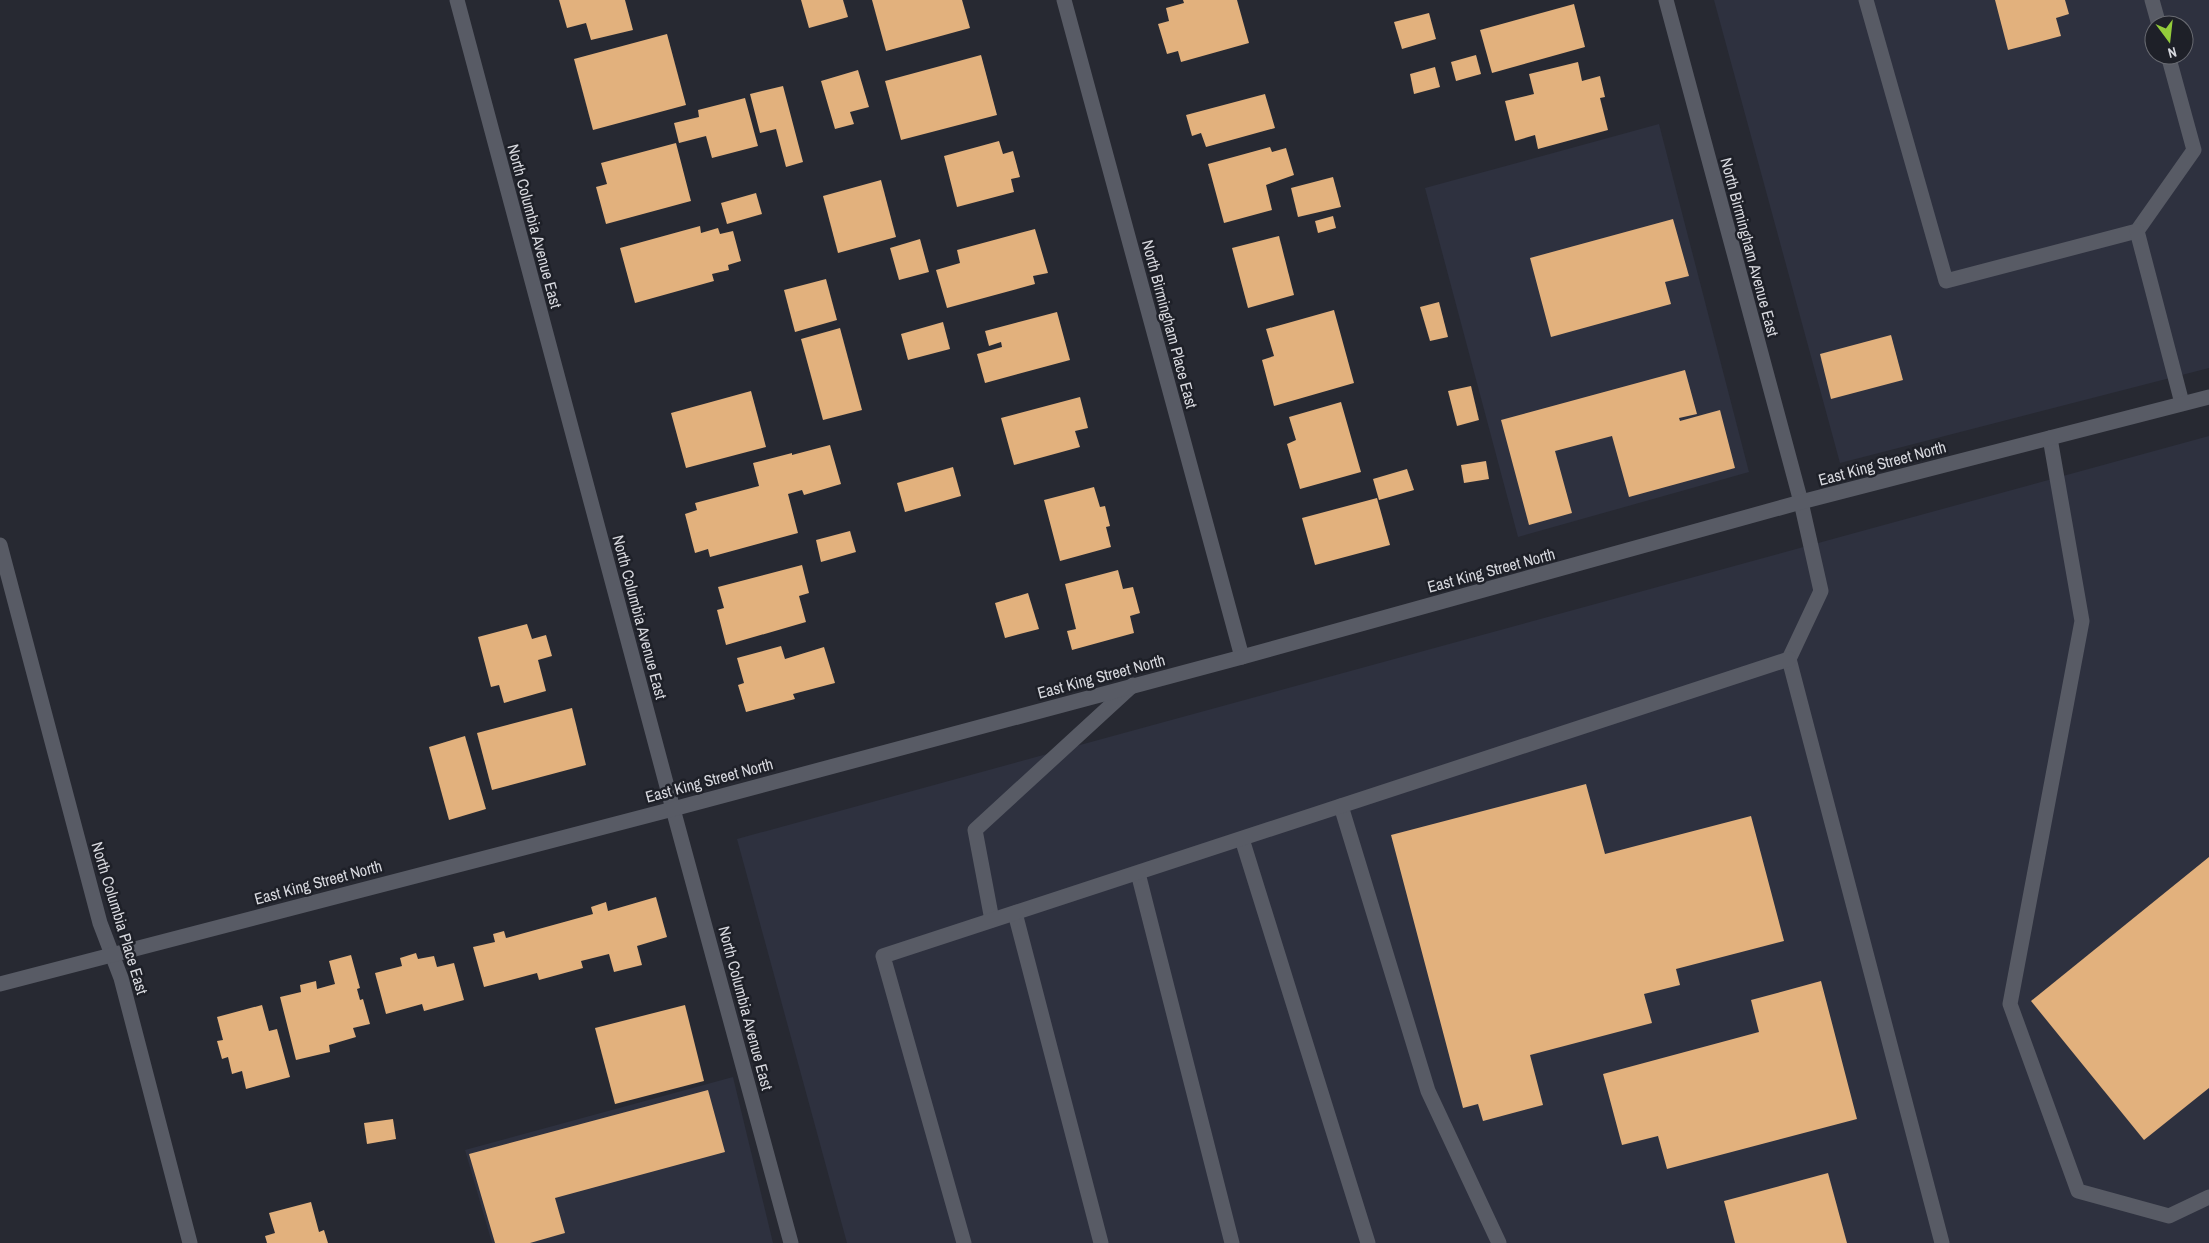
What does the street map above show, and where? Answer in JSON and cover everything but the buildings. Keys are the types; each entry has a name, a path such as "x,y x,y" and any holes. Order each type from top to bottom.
{"street":[{"name":"North Columbia Avenue East","path":"457,0 791,1243"},
{"name":"North Birmingham Place East","path":"1064,0 1242,657"},
{"name":"North Birmingham Avenue East","path":"1666,0 1801,502 1820,591 1789,659"},
{"path":"1866,0 1946,281 2137,231 2194,150 2171,65"},
{"path":"2152,0 2157,15"},
{"path":"2137,231 2182,404"},
{"name":"East King Street North","path":"0,984 673,809 1242,657 1801,502 2209,397"},
{"path":"2050,438 2082,621 2010,1004 2078,1191 2169,1216 2209,1197"},
{"name":"North Columbia Place East","path":"0,544 100,923 122,978 190,1243"},
{"path":"964,1243 883,956 1789,659 1942,1243"},
{"path":"992,920 975,830 1133,685"},
{"path":"1341,806 1428,1091 1499,1243"},
{"path":"1242,839 1368,1243"},
{"path":"1138,873 1232,1243"},
{"path":"1015,913 1100,1243"}],"shaded area":[{"path":"1714,0 2209,0 2209,368 1840,463"},
{"path":"1659,124 1749,472 1518,537 1425,188"},
{"path":"2209,436 2209,1243 847,1243 737,839"},
{"path":"733,1077 773,1243 492,1243 465,1150"}]}
